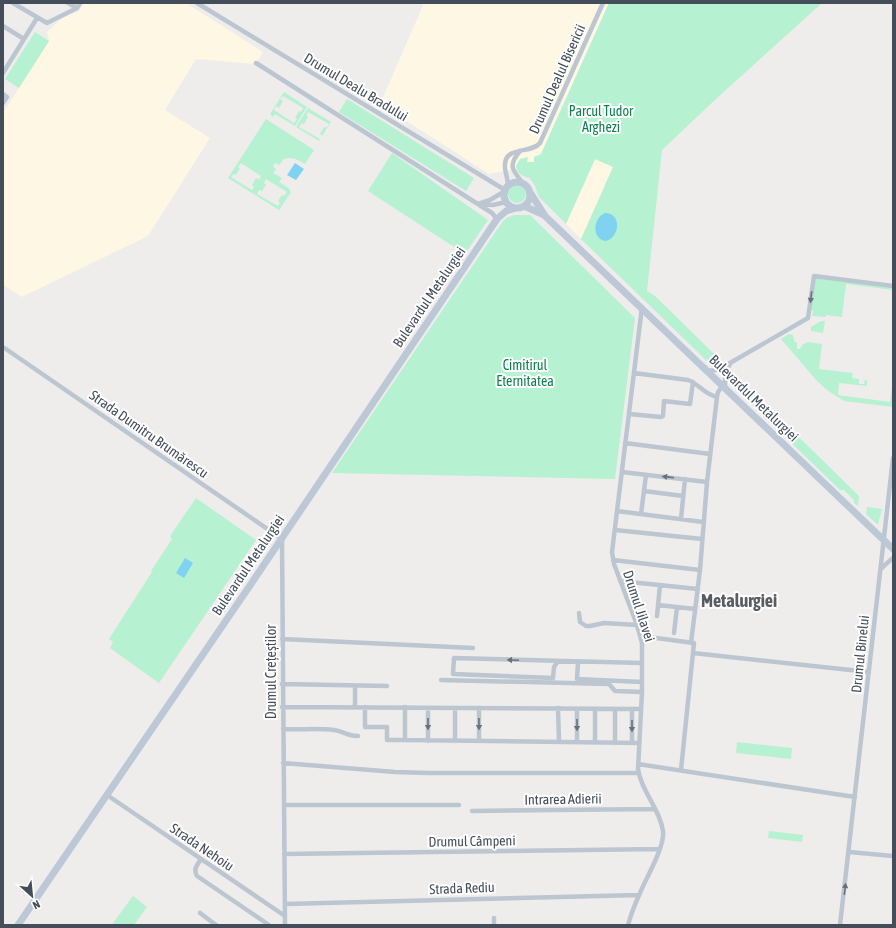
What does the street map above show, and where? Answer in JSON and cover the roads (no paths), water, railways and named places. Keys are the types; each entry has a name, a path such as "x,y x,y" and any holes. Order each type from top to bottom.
{"main road":[{"path":"515,182 522,182 529,188 531,194 529,201 524,206 516,208 510,206 506,202 506,189 515,182"},
{"name":"Bulevardul Metalurgiei","path":"531,194 545,216 642,307 893,550"},
{"name":"Bulevardul Metalurgiei","path":"18,925 282,539 495,216 506,202"},
{"name":"Bulevardul Metalurgiei","path":"524,206 545,216"},
{"name":"Bulevardul Metalurgiei","path":"495,216 516,208"}],"street":[{"path":"13,3 47,23 77,8 80,3"},
{"path":"68,3 77,8"},
{"name":"Drumul Dealu Bradului","path":"197,3 506,189"},
{"name":"Drumul Dealul Bisericii","path":"506,189 506,159 510,154 536,148 540,143 603,3"},
{"path":"3,73 37,18"},
{"path":"3,26 24,39"},
{"path":"256,63 495,216"},
{"path":"3,94 7,97 3,103"},
{"path":"520,151 514,159 512,166 522,182"},
{"path":"478,204 490,200 506,189"},
{"path":"478,204 493,205 506,202"},
{"path":"707,370 718,369 731,363 808,318 814,276 893,286"},
{"name":"Drumul Jilavei","path":"628,925 639,895 663,840 663,832 639,773 638,764 643,650 641,636 620,581 612,552 642,307"},
{"name":"Strada Dumitru Brumărescu","path":"3,347 282,539"},
{"path":"691,643 698,589 703,522 717,397 718,392 724,386 725,372 731,363"},
{"path":"634,373 684,379 693,382 709,394 717,397"},
{"path":"629,414 662,417 664,401 690,404 693,382"},
{"path":"625,443 710,454"},
{"name":"Drumul Binelui","path":"840,925 893,458"},
{"path":"622,472 707,482"},
{"path":"641,514 646,474"},
{"path":"681,519 685,479"},
{"path":"644,491 683,496"},
{"path":"617,511 703,522"},
{"path":"615,530 702,539"},
{"name":"Drumul Crețeștilor","path":"282,539 282,707 285,925"},
{"path":"881,569 893,558"},
{"path":"613,560 700,570"},
{"path":"620,581 698,589"},
{"path":"657,616 660,585"},
{"path":"658,605 695,609"},
{"path":"674,633 677,607"},
{"path":"578,612 579,619 586,626 594,626 604,623 637,625"},
{"path":"641,636 694,643 681,770"},
{"path":"282,639 473,648"},
{"path":"693,653 869,672"},
{"path":"558,661 554,667 553,678 453,674 454,658 642,663"},
{"path":"578,662 577,679 642,682"},
{"path":"441,680 609,684 615,691 642,692"},
{"path":"282,684 387,686"},
{"path":"355,686 355,707"},
{"path":"282,707 641,709"},
{"path":"366,707 365,727 387,727 387,740 639,743"},
{"path":"405,740 406,707"},
{"path":"428,708 428,740"},
{"path":"455,708 455,741"},
{"path":"479,708 479,741"},
{"path":"558,708 559,742"},
{"path":"577,708 577,742"},
{"path":"595,709 595,742"},
{"path":"615,709 615,743"},
{"path":"632,709 632,743"},
{"path":"283,729 333,730 343,732 348,735 358,736"},
{"path":"283,763 429,773 639,773"},
{"path":"638,764 855,796"},
{"name":"Strada Nehoiu","path":"107,795 285,916"},
{"path":"284,806 459,805"},
{"name":"Intrarea Adierii","path":"472,811 654,809"},
{"name":"Drumul Câmpeni","path":"284,854 660,849"},
{"path":"849,852 893,856"},
{"path":"201,859 195,868 197,876 269,925"},
{"name":"Strada Rediu","path":"285,904 639,895"},
{"path":"200,913 216,925"},
{"path":"494,918 494,925"}],"water":[{"path":"295,163 304,169 296,180 287,175"},
{"path":"605,213 614,217 617,226 614,235 611,239 606,241 598,236 595,228 598,219"},
{"path":"185,558 193,563 184,578 176,573"}],"district":[{"name":"Metalurgiei","path":"739,600"}],"park label":[{"name":"Parcul Tudor Arghezi","path":"601,120"},
{"name":"Cimitirul Eternitatea","path":"525,374"}]}
